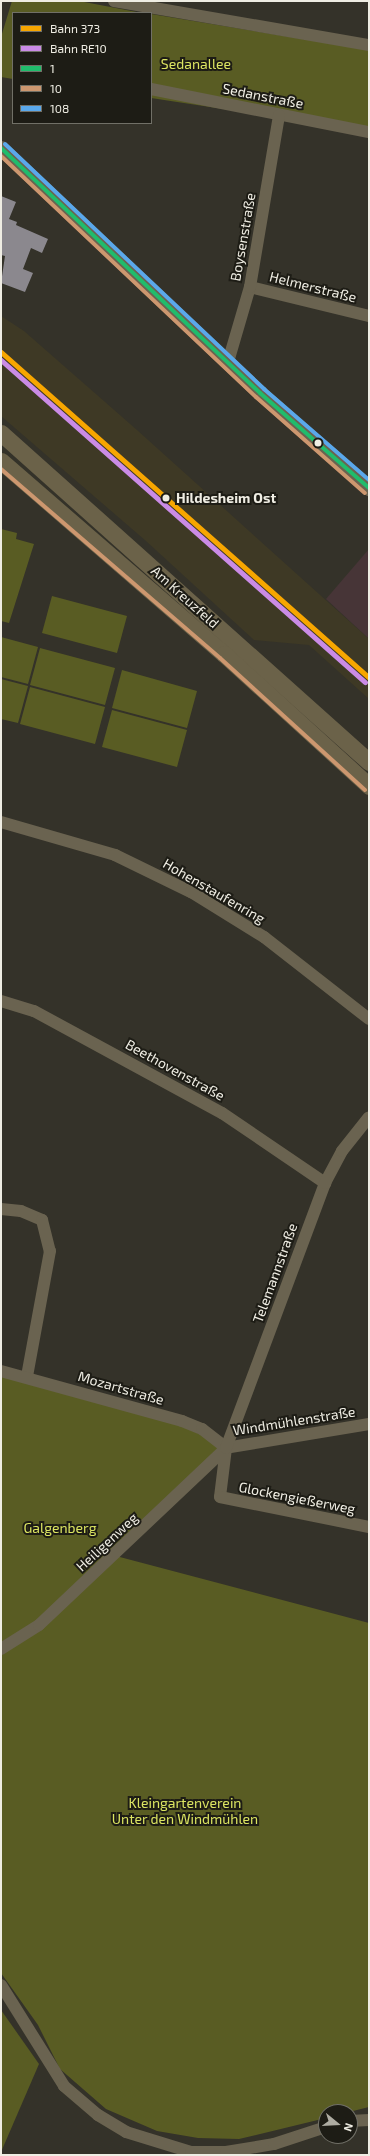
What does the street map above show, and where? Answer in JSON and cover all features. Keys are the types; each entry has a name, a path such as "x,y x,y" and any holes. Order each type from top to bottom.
{"main road":[{"name":"Am Kreuzfeld","path":"1,432 369,762"},
{"name":"Am Kreuzfeld","path":"1,460 224,654 369,786"}],"street":[{"path":"114,1 369,45"},
{"name":"Sedanstraße","path":"152,89 369,132"},
{"name":"Boysenstraße","path":"228,362 250,287 279,115"},
{"path":"1,148 228,362 369,488"},
{"name":"Helmerstraße","path":"250,287 369,316"},
{"name":"Hohenstaufenring","path":"1,822 115,855 191,892 264,937 369,1019"},
{"name":"Beethovenstraße","path":"1,1001 34,1011 222,1113 325,1183"},
{"name":"Telemannstraße","path":"226,1448 325,1183 342,1151 369,1118"},
{"path":"1,1209 20,1211 42,1220 50,1251 27,1376"},
{"name":"Mozartstraße","path":"1,1371 27,1376 182,1420 202,1429 226,1448"},
{"name":"Windmühlenstraße","path":"220,1497 226,1448 369,1424"},
{"name":"Heiligenweg","path":"1,1649 39,1625 226,1448"},
{"name":"Glockengießerweg","path":"220,1497 369,1527"},
{"path":"1,1985 64,2086 98,2115 126,2132 191,2152 226,2152 274,2144 318,2130"},
{"path":"358,2121 369,2120"}],"shaded area":[{"path":"1,316 24,331 137,430 369,639 369,699 309,645 254,640 146,541 1,416"},
{"path":"369,549 369,639 326,599"}],"green space":[{"path":"12,1 79,1 137,12 12,12 12,79 1,77 1,37"},
{"name":"Sedanallee","path":"152,14 369,50 369,131 152,98"},
{"path":"1,529 17,533 16,539 34,544 9,623 1,621"},
{"path":"52,596 127,616 117,653 42,633"},
{"path":"1,637 38,647 28,684 1,677"},
{"path":"40,648 115,668 105,705 30,685"},
{"path":"122,670 197,691 187,728 112,708"},
{"path":"1,679 28,686 18,723 1,719"},
{"path":"30,687 105,707 95,744 20,724"},
{"path":"112,710 187,730 177,767 102,747"},
{"name":"Kleingartenverein Unter den Windmühlen","path":"1,1371 182,1421 226,1448 116,1556 369,1623 369,2107 358,2110 358,2104 318,2104 318,2120 239,2139 198,2138 157,2131 106,2109 60,2069 38,2025 1,1973"},
{"path":"1,2010 39,2064 1,2152"}],"building":[{"path":"1,196 16,202 9,219 17,222 16,225 48,239 42,253 31,248 23,269 33,273 25,292 1,283 5,256 1,255"}],"rail line":[{"name":"373","path":"1,352 369,678"},
{"name":"RE10","path":"1,360 365,682"}],"transit line":[{"name":"108","path":"5,144 264,389 369,480"},
{"name":"1","path":"1,148 260,393 369,488"},
{"name":"10","path":"1,156 256,397 365,493"},
{"name":"10","path":"1,469 220,658 365,790"}],"place":[{"name":"Hildesheim Ost","path":"166,498"}],"park label":[{"name":"Galgenberg","path":"60,1528"}]}
